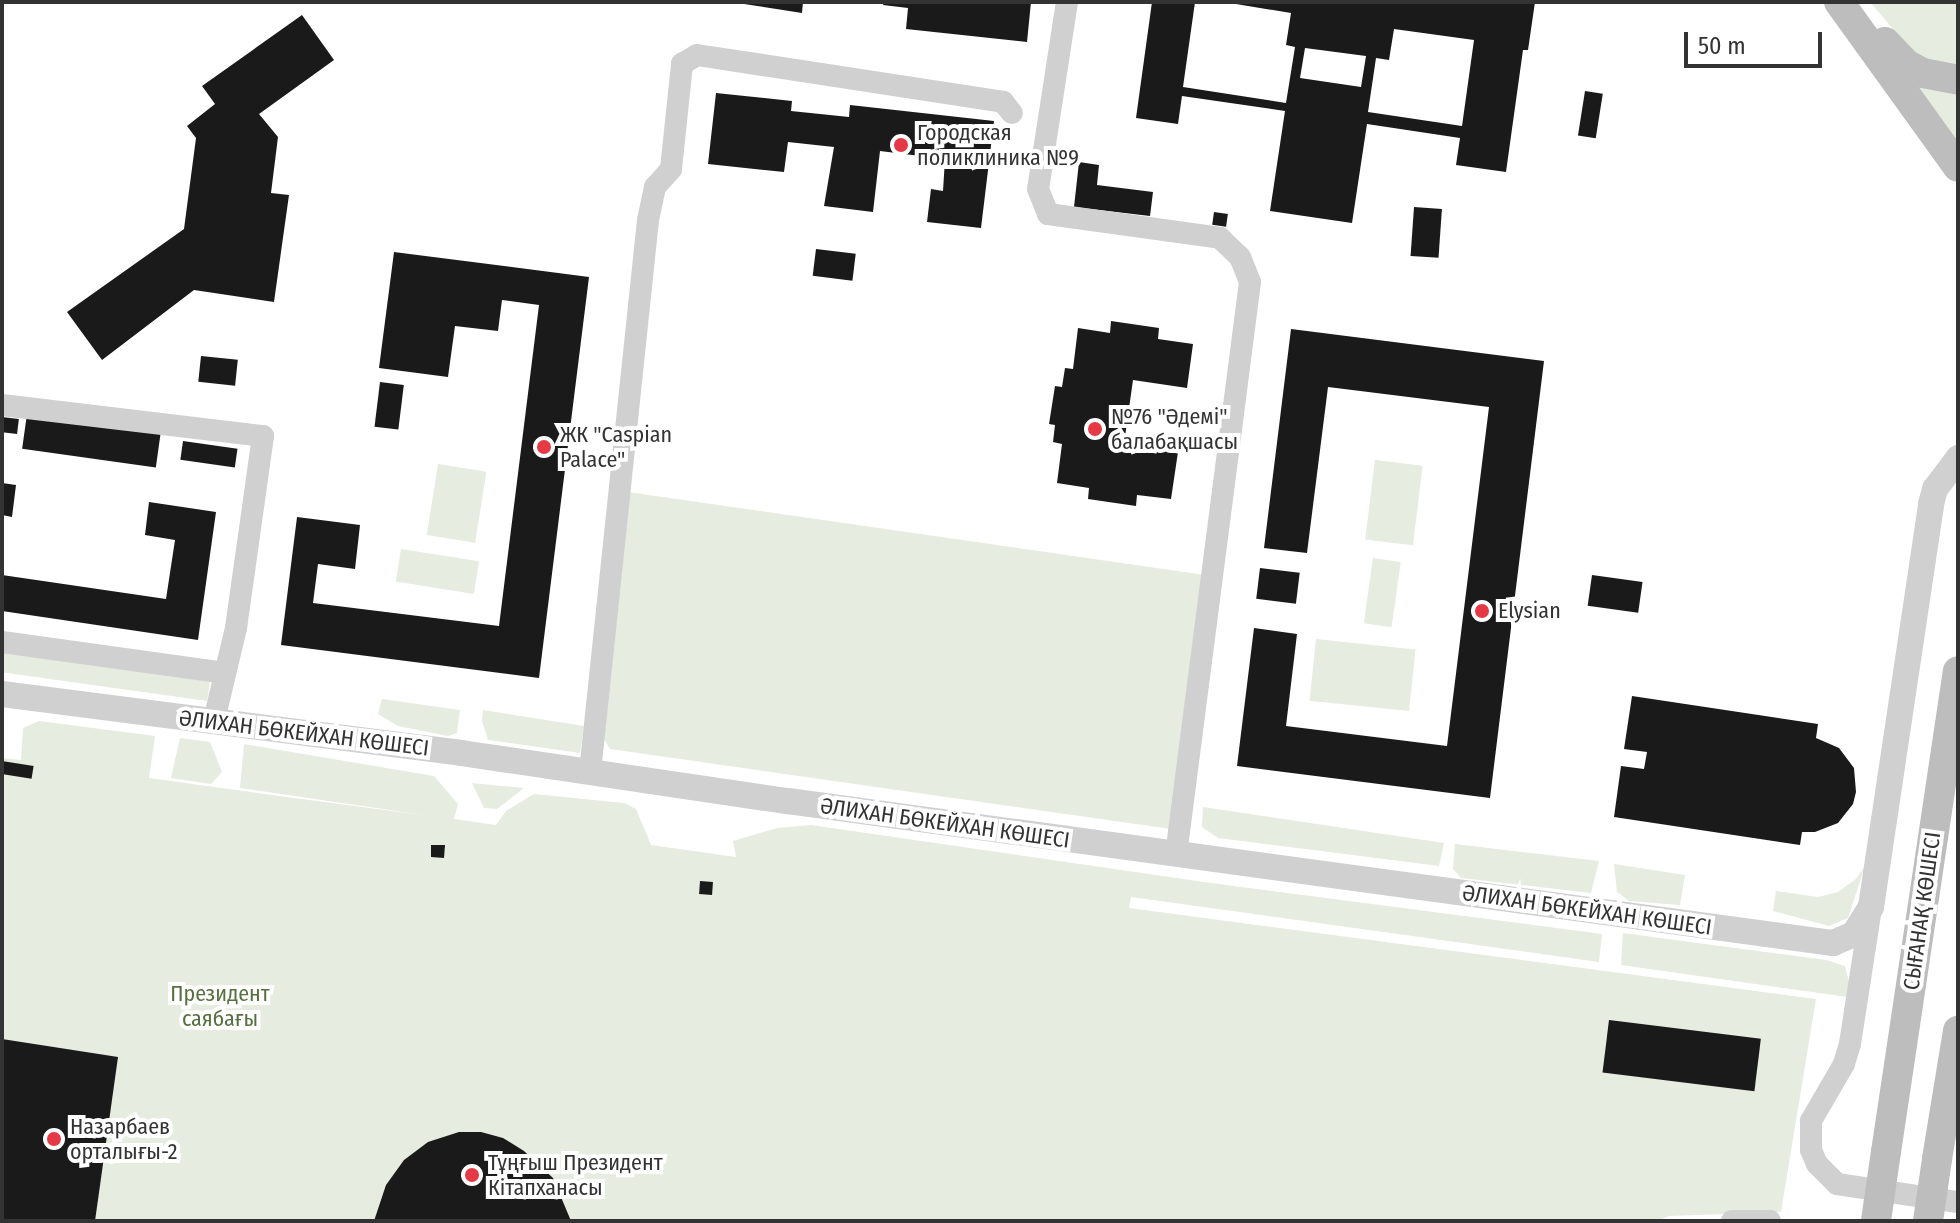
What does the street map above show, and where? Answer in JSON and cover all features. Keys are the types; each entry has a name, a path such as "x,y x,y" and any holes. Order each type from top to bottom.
{"main road":[{"path":"1839,2 1958,167"},
{"path":"1855,2 1906,64 1923,73 1958,80"},
{"name":"СЫҒАНАҚ КӨШЕСІ","path":"1876,1221 1958,671"},
{"path":"1928,1221 1958,1031"}],"street":[{"path":"1067,2 1038,189 1048,214 1220,238 1240,257 1250,282 1176,855"},
{"path":"590,772 648,220 655,187 671,169 682,64 697,55 1003,102 1012,113"},
{"path":"2,405 263,436 236,628 214,720"},
{"path":"1953,472 1931,504 1850,1044 1844,1064 1811,1121 1811,1150 1817,1164 1837,1184 1958,1202"},
{"path":"2,642 225,673"},
{"name":"ӘЛИХАН БӨКЕЙХАН КӨШЕСІ","path":"2,694 214,720 1176,855 1833,943 1854,934 1871,907"},
{"path":"1732,1221 1770,1221"}],"green space":[{"path":"1870,2 1958,2 1958,68 1939,65 1910,49"},
{"path":"1900,75 1958,89 1958,157"},
{"path":"1375,460 1423,466 1413,545 1365,539"},
{"path":"438,464 486,472 475,543 427,535"},
{"path":"628,492 1205,575 1171,829 610,749 604,739"},
{"path":"401,549 479,561 474,594 396,582"},
{"path":"1373,558 1401,562 1392,627 1364,623"},
{"path":"1316,639 1415,649 1409,711 1310,701"},
{"path":"2,652 210,681 207,701 2,672"},
{"path":"382,699 460,710 457,733 448,736 398,726 378,714"},
{"path":"483,710 584,726 580,753 488,740 482,721"},
{"name":"Президент саябағы","path":"39,721 155,736 149,778 279,796 430,816 240,788 244,744 434,776 458,804 454,819 496,825 506,811 534,794 624,803 636,809 651,845 736,857 733,841 777,828 811,825 1211,883 1602,934 1599,962 1131,897 1129,908 1816,999 1781,1212 1669,1216 1657,1221 2,1221 2,758 21,760 23,728"},
{"path":"180,738 210,742 222,772 211,784 171,778"},
{"path":"472,783 524,788 497,809 484,808"},
{"path":"1203,807 1444,843 1439,866 1218,838 1202,827"},
{"path":"1455,844 1599,861 1591,893 1461,878 1453,869"},
{"path":"1614,864 1685,875 1680,905 1629,901 1617,892"},
{"path":"1865,866 1848,918 1829,926 1773,911 1776,891 1818,897 1838,892 1856,879"},
{"path":"1623,933 1826,960 1845,966 1849,982 1848,997 1621,965"}],"building":[{"path":"731,2 803,2 802,13"},
{"path":"884,2 1031,2 1027,42 906,29 908,8 883,5"},
{"path":"1152,2 1195,2 1183,87 1286,103 1295,47 1286,45 1291,13 1224,2 1535,2 1528,50 1523,50 1506,172 1456,165 1460,138 1367,124 1352,223 1270,211 1285,111 1182,96 1178,124 1136,118","holes":["1394,29 1474,40 1462,126 1368,112 1376,58 1389,60","1305,48 1366,56 1361,87 1300,78"]},
{"path":"302,15 334,60 259,114 278,137 271,193 289,195 274,302 194,290 102,360 67,312 184,229 196,138 187,126 215,104 202,86"},
{"path":"1585,91 1603,94 1596,138 1578,135"},
{"name":"Городская поликлиника №9","path":"716,93 792,101 791,111 849,117 850,105 994,121 981,228 927,222 931,189 943,191 945,159 880,151 873,212 824,206 834,147 788,142 784,172 708,164"},
{"path":"1079,162 1099,165 1097,185 1153,192 1150,216 1074,207"},
{"path":"1414,207 1442,209 1439,258 1411,256"},
{"path":"1214,212 1228,214 1226,227 1212,225"},
{"path":"816,249 856,254 852,281 813,276"},
{"name":"ЖК \"Caspian Palace\"","path":"394,252 589,277 539,678 281,645 297,517 360,525 355,569 318,564 313,603 499,626 539,305 502,300 498,331 455,326 448,377 379,368"},
{"path":"1111,321 1159,328 1158,339 1193,344 1187,388 1133,380 1124,444 1178,452 1171,499 1137,495 1136,506 1088,499 1089,488 1057,483 1062,444 1053,442 1055,425 1049,424 1055,386 1062,387 1065,368 1073,369 1078,328 1110,333"},
{"path":"1291,329 1544,361 1490,798 1237,766 1254,628 1297,634 1286,726 1447,746 1489,407 1328,387 1307,553 1264,548"},
{"path":"201,356 238,360 235,386 198,382"},
{"path":"380,382 404,385 398,430 375,427"},
{"path":"27,414 161,433 156,467 22,449"},
{"path":"2,417 19,419 17,434 2,432"},
{"path":"183,441 237,449 235,467 180,460"},
{"path":"2,483 16,485 12,517 2,515"},
{"path":"149,502 216,512 198,640 2,611 2,575 166,599 175,540 145,535"},
{"path":"1260,568 1300,573 1296,604 1256,599"},
{"path":"1592,575 1643,582 1638,613 1588,606"},
{"path":"1632,696 1818,724 1816,738 1839,748 1854,768 1856,792 1853,804 1838,823 1815,832 1802,832 1800,845 1614,817 1621,766 1644,769 1647,752 1624,749"},
{"path":"2,761 34,766 32,779 2,774"},
{"path":"431,845 445,845 444,858 431,857"},
{"path":"700,881 713,882 712,895 699,894"},
{"path":"1609,1020 1761,1039 1754,1091 1603,1073"},
{"name":"Назарбаев орталығы-2","path":"2,1039 118,1057 95,1221 2,1221"},
{"name":"Тұңғыш Президент Кітапханасы","path":"459,1132 481,1132 503,1138 524,1151 553,1178 571,1221 374,1221 386,1185 404,1160 428,1142"}],"place":[{"name":"Городская поликлиника №9","path":"901,145"},
{"name":"№76 \"Әдемі\" балабақшасы","path":"1095,429"},
{"name":"ЖК \"Caspian Palace\"","path":"544,447"},
{"name":"Elysian","path":"1482,611"},
{"name":"Назарбаев орталығы-2","path":"54,1139"},
{"name":"Тұңғыш Президент Кітапханасы","path":"472,1175"}]}
